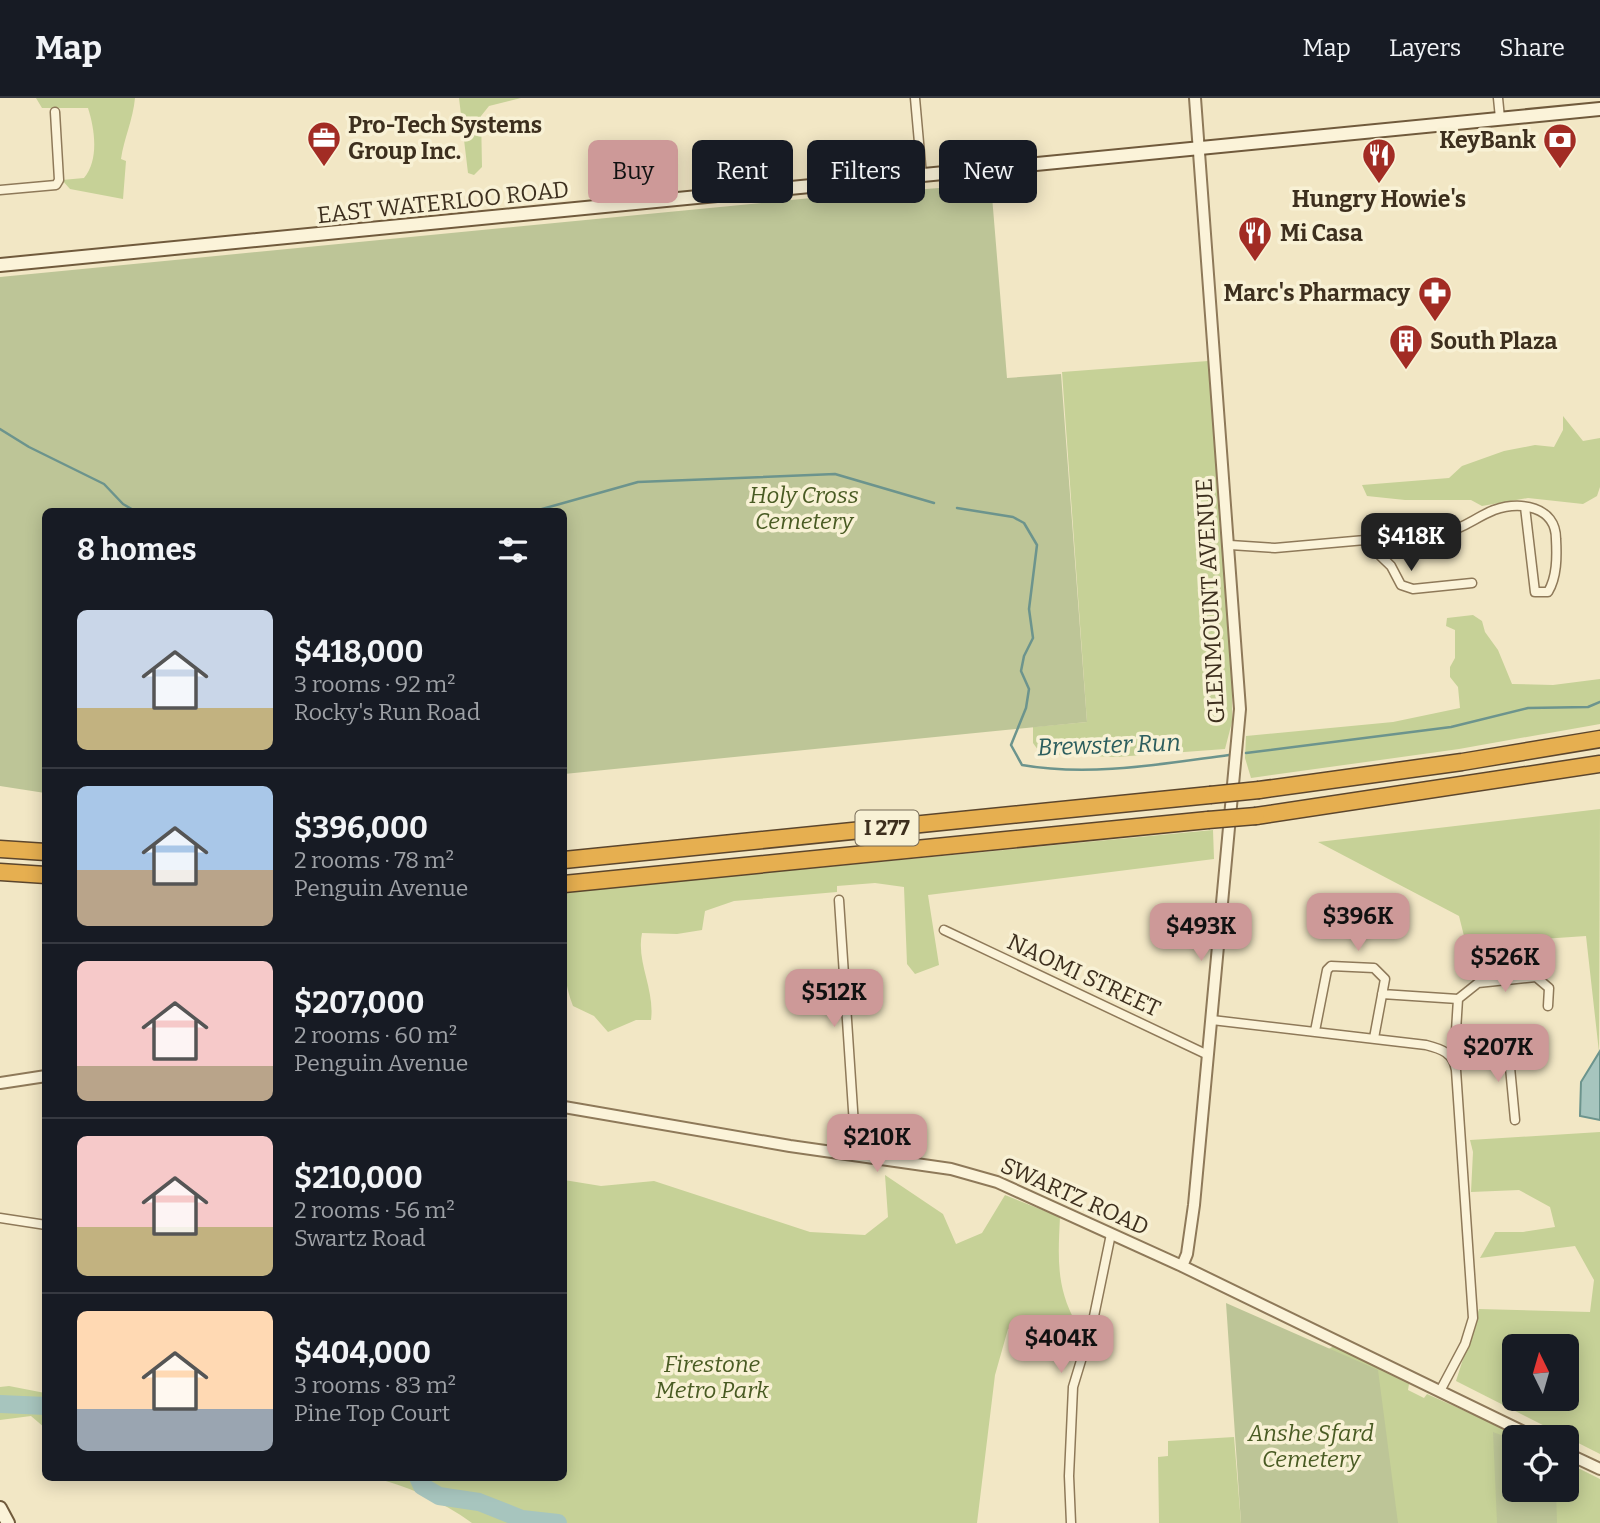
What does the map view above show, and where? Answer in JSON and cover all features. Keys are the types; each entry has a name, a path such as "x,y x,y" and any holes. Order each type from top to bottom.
{"highway":[{"name":"I 277","path":"567,860 1259,790 1449,764 1600,739"},
{"name":"I 277","path":"567,884 1256,816 1464,787 1600,764"},
{"path":"0,849 42,852"},
{"path":"0,872 42,875"}],"main road":[{"name":"EAST WATERLOO ROAD","path":"925,176 1600,108"},
{"name":"EAST WATERLOO ROAD","path":"0,265 807,187"},
{"path":"0,1508 8,1523"}],"street":[{"path":"915,98 919,140"},
{"name":"GLENMOUNT AVENUE","path":"1182,1266 1191,1231 1239,740 1238,664 1230,545 1195,98"},
{"path":"1498,98 1500,118"},
{"path":"0,190 56,185 59,180 55,112"},
{"path":"1230,545 1275,548 1461,529 1494,510 1525,507 1542,511 1551,517 1556,527 1554,582 1548,592 1535,592 1525,507"},
{"path":"1364,540 1391,566 1401,585 1413,589 1472,583"},
{"path":"839,900 856,1155"},
{"name":"NAOMI STREET","path":"944,930 1208,1055"},
{"path":"1315,1031 1327,970 1331,966 1374,968 1385,979 1374,1038"},
{"path":"1382,994 1458,999 1478,983 1536,977 1549,988 1548,1006"},
{"path":"1457,1046 1458,999"},
{"path":"1212,1020 1374,1038 1426,1045 1446,1051 1457,1046 1508,1046 1532,1041"},
{"path":"1508,1046 1516,1120"},
{"path":"1440,1391 1468,1338 1473,1305 1456,1070 1446,1051"},
{"path":"0,1083 42,1077"},
{"name":"SWARTZ ROAD","path":"567,1107 951,1169 997,1182 1182,1266 1509,1425"},
{"path":"0,1219 42,1224"},
{"path":"1071,1523 1069,1476 1073,1387 1093,1321 1111,1234"},
{"path":"1579,1459 1600,1469"}],"green space":[{"path":"36,98 135,98 121,159 126,161 123,199 70,189 62,180 84,178 92,163 94,135 88,108 42,108"},
{"path":"459,98 521,98 489,106 481,116 482,167 474,175 468,173"},
{"name":"Holy Cross Cemetery","path":"939,188 939,203 993,203 1007,378 1061,374 1087,722 567,774 567,508 42,508 42,793 0,786 0,277 760,203 793,203 793,200 807,198 807,203 925,203 925,189"},
{"path":"1208,361 1232,664 1232,722 1225,749 1116,757 1041,754 1033,743 1033,727 1087,722 1062,372"},
{"path":"1563,416 1583,441 1600,438 1600,487 1597,496 1583,504 1528,498 1482,506 1471,500 1405,500 1367,496 1362,485 1449,478 1462,466 1504,451 1535,445 1554,447 1563,430"},
{"path":"1473,615 1482,621 1512,684 1553,685 1600,679 1600,724 1459,749 1251,778 1245,758 1246,736 1393,722 1460,708 1458,687 1450,677 1450,667 1455,658 1455,630 1446,626 1447,618"},
{"path":"1600,809 1599,1052 1586,936 1466,944 1459,916 1318,842"},
{"path":"1213,830 1214,859 928,895 939,965 915,974 907,964 904,887 875,883 837,886 837,892 734,901 705,911 702,930 677,934 642,933 641,954 652,1009 651,1020 636,1020 608,1032 594,1016 573,1006 569,993 567,892"},
{"path":"1600,1132 1600,1454 1579,1443 1579,1425 1543,1425 1515,1411 1579,1411 1579,1334 1502,1334 1502,1404 1456,1381 1479,1309 1590,1312 1594,1280 1575,1246 1480,1258 1495,1232 1523,1232 1555,1227 1550,1207 1519,1190 1471,1192 1473,1152 1470,1140"},
{"name":"Firestone Metro Park","path":"885,1175 943,1214 956,1244 982,1233 1005,1195 1060,1217 1060,1272 1069,1310 1076,1323 1008,1329 995,1375 977,1523 472,1523 423,1495 385,1481 567,1481 567,1180 601,1186 654,1181 810,1232 865,1235 888,1217"},
{"name":"Anshe Sfard Cemetery","path":"1226,1303 1378,1370 1398,1523 1241,1523"},
{"path":"1334,1346 1409,1384 1408,1390 1424,1398 1427,1394 1502,1428 1502,1502 1516,1502 1519,1523 1388,1523 1327,1350"},
{"path":"9,1386 42,1392 42,1425 31,1416 0,1420 0,1387"},
{"path":"1493,1432 1502,1435 1502,1502 1556,1502 1557,1523 1497,1523"},
{"path":"1234,1437 1241,1523 1159,1523 1158,1457 1168,1456 1168,1441"},
{"path":"1579,1468 1600,1479 1600,1523 1547,1523 1546,1502 1579,1502"}],"water":[{"path":"1600,1051 1600,1120 1580,1116 1581,1082"}],"waterway":[{"name":"Brewster Run","path":"0,429 29,447 104,484 130,508"},
{"name":"Brewster Run","path":"546,508 638,482 835,474 934,503"},
{"name":"Brewster Run","path":"957,508 1013,517 1024,523 1037,545 1029,609 1033,638 1024,656 1021,671 1029,689 1026,708 1011,745 1022,765 1073,770 1099,769 1229,755"},
{"name":"Brewster Run","path":"1246,753 1451,727 1528,708 1588,707 1600,702"},
{"path":"0,1404 42,1406"},
{"path":"420,1481 422,1486 439,1496 479,1502 522,1519 558,1523"}],"place":[{"name":"Pro-Tech Systems Group Inc.","path":"324,168"},
{"name":"KeyBank","path":"1560,170"},
{"name":"Hungry Howie's","path":"1379,185"},
{"name":"Mi Casa","path":"1255,263"},
{"name":"Marc's Pharmacy","path":"1435,323"},
{"name":"South Plaza","path":"1406,371"}]}
